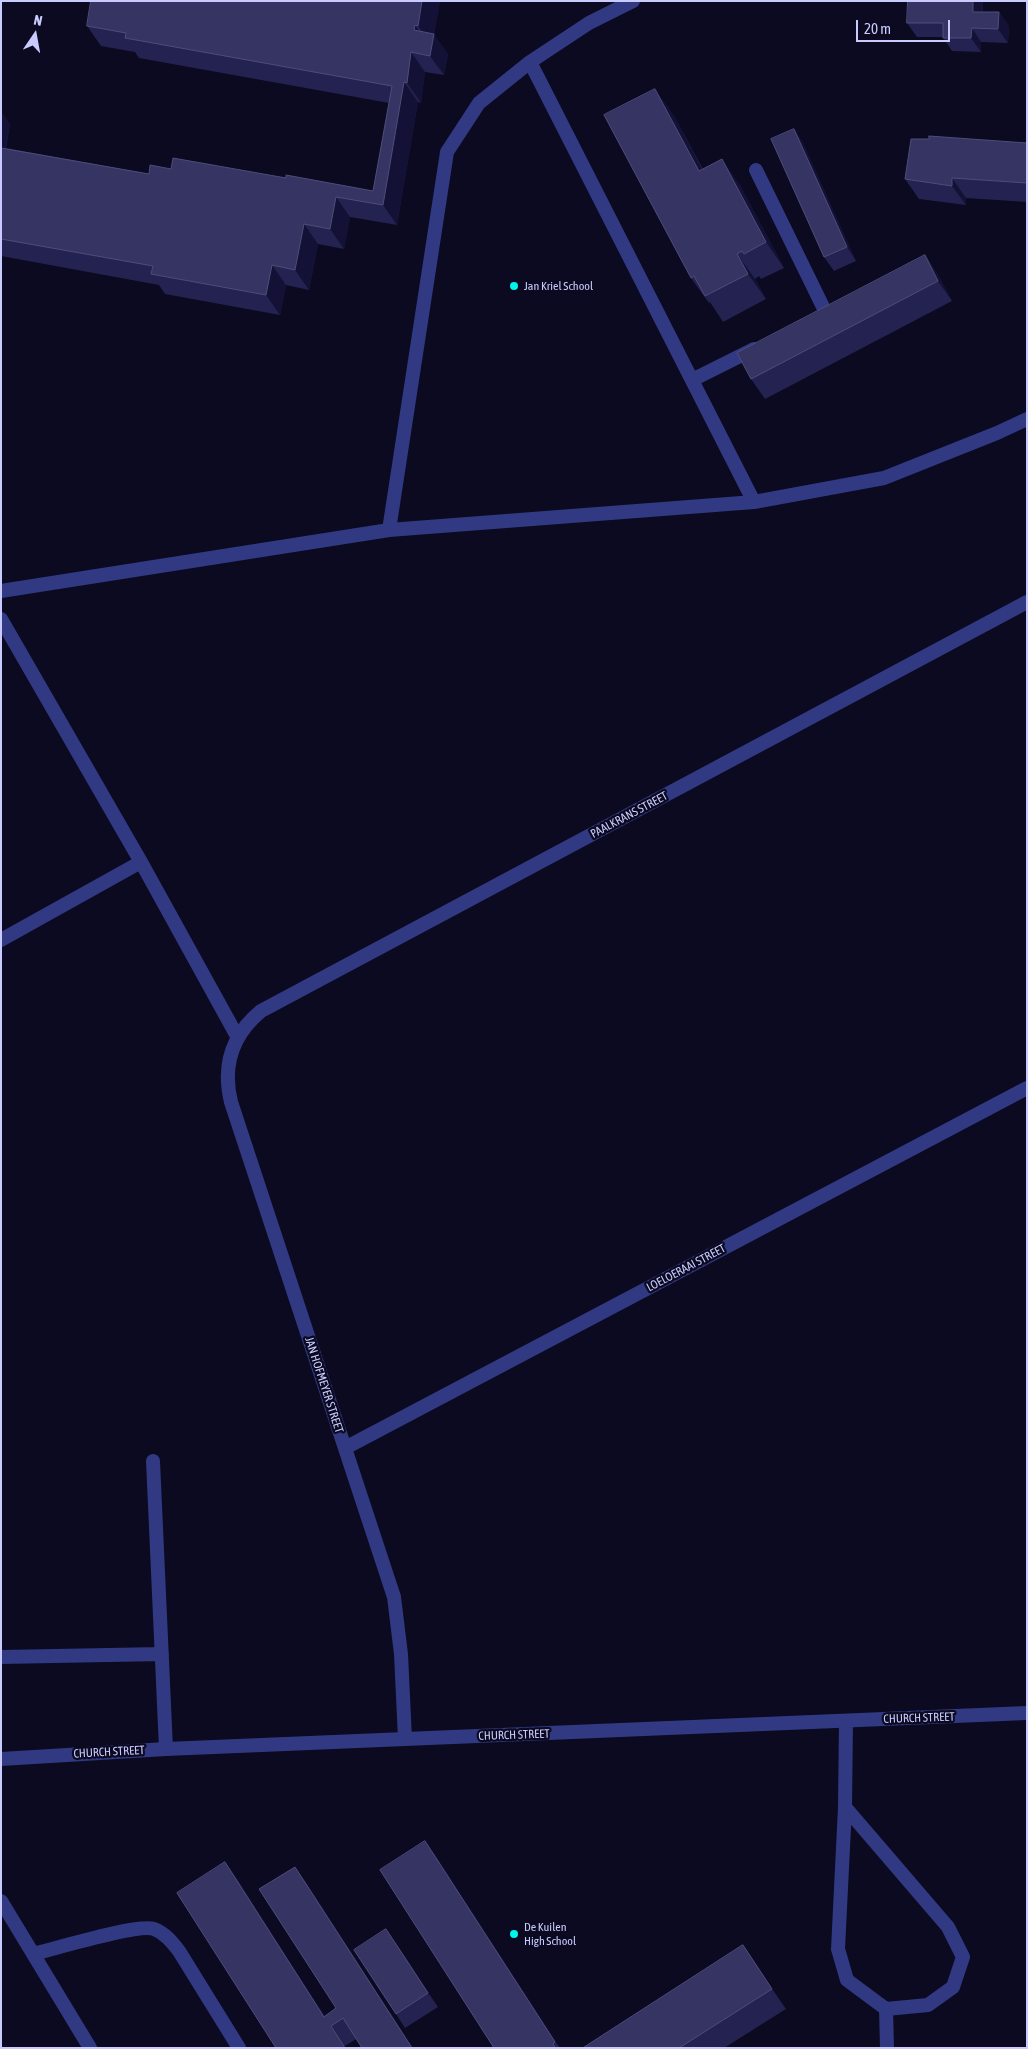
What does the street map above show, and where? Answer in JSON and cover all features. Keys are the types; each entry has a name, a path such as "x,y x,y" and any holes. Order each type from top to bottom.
{"street":[{"path":"388,530 447,152 479,103 530,62 590,23 633,1"},
{"path":"530,62 754,502"},
{"path":"756,170 826,313"},
{"path":"692,380 764,344"},
{"path":"1,591 388,530 754,502 884,478 1027,419"},
{"name":"PAALKRANS STREET","path":"237,1036 248,1022 262,1011 1027,602"},
{"path":"1,619 141,862 237,1036"},
{"path":"1,940 141,862"},
{"name":"JAN HOFMEYER STREET","path":"237,1036 227,1068 227,1085 231,1102 394,1598 401,1654 405,1739"},
{"name":"LOELOERAAI STREET","path":"345,1448 1027,1088"},
{"path":"153,1461 166,1749"},
{"path":"1,1657 162,1654"},
{"name":"CHURCH STREET","path":"1,1759 166,1749 1027,1713"},
{"path":"845,1807 948,1927 963,1957 953,1987 928,2005 886,2009 847,1980 838,1949 845,1807 846,1721"},
{"path":"1,1901 90,2048"},
{"path":"34,1954 126,1931 152,1928 168,1937 179,1951 239,2048"},
{"path":"886,2009 887,2048"}],"building":[{"path":"91,1 422,1 418,26 415,25 414,30 434,34 430,56 411,52 407,83 404,82 383,205 336,197 330,229 304,224 295,270 272,265 266,295 151,274 153,266 1,239 1,148 149,174 150,165 171,169 173,158 286,178 286,175 373,191 392,86 125,38 126,33 87,26"},
{"path":"908,1 973,1 973,12 999,12 998,29 972,28 971,38 943,38 943,23 907,23"},
{"path":"655,89 699,171 722,159 766,242 744,254 742,251 737,254 748,274 705,296 694,276 691,278 604,115"},
{"path":"794,129 847,247 824,257 771,139"},
{"path":"929,136 1027,143 1027,183 952,178 952,186 905,179 911,139 929,139"},
{"path":"925,255 938,281 751,379 737,353"},
{"path":"425,1841 555,2042 553,2044 555,2048 494,2048 380,1870"},
{"path":"225,1862 324,2017 336,2008 259,1889 295,1867 412,2048 362,2048 343,2018 331,2026 345,2048 276,2048 177,1893"},
{"path":"386,1929 428,1993 396,2014 354,1950"},
{"path":"743,1945 772,1989 679,2048 583,2048"}],"place":[{"name":"Jan Kriel School","path":"514,286"},
{"name":"De Kuilen High School","path":"514,1934"}]}
